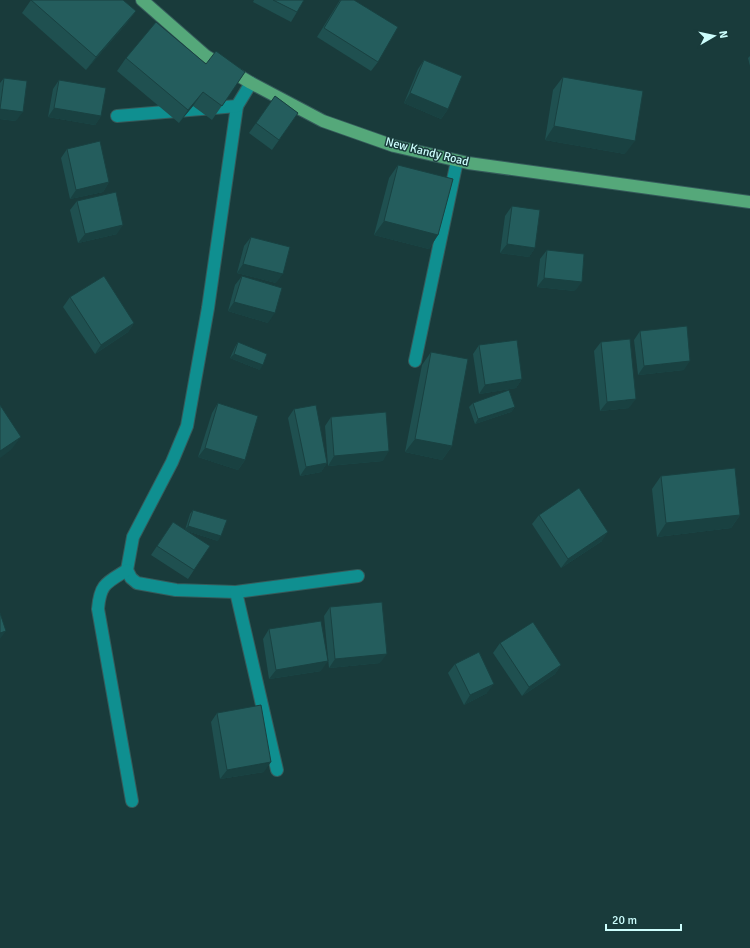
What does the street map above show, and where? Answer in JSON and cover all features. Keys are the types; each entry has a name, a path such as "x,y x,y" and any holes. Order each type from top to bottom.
{"main road":[{"name":"New Kandy Road","path":"142,0 206,56 251,83 323,121 394,146 457,161 505,169 750,202"}],"street":[{"path":"251,83 238,106 208,308 187,426 172,462 133,537 127,570 131,578 137,583 176,590 236,592 358,576"},
{"path":"117,116 238,106"},
{"path":"415,361 457,161"},
{"path":"127,570 108,581 100,594 98,609 132,801"},
{"path":"236,592 277,770"}],"building":[{"path":"31,0 123,0 136,11 96,57"},
{"path":"273,0 304,0 297,12"},
{"path":"341,0 354,0 398,27 378,62 324,28"},
{"path":"156,22 206,64 216,51 245,72 222,106 203,92 188,110 126,58"},
{"path":"424,60 462,76 448,109 410,93"},
{"path":"563,77 643,91 635,141 554,126"},
{"path":"4,78 27,81 23,112 0,109"},
{"path":"59,80 106,88 101,116 54,108"},
{"path":"275,96 298,113 279,140 256,123"},
{"path":"100,141 109,182 76,190 67,149"},
{"path":"398,165 453,179 438,235 384,221"},
{"path":"116,192 123,225 85,234 77,201"},
{"path":"512,206 540,210 535,248 507,244"},
{"path":"251,237 290,247 283,274 243,264"},
{"path":"547,250 584,254 582,282 544,278"},
{"path":"104,276 134,323 101,345 70,297"},
{"path":"242,276 282,288 275,313 234,302"},
{"path":"687,326 690,361 644,366 640,331"},
{"path":"630,339 636,399 607,402 601,342"},
{"path":"517,340 522,379 485,385 479,345"},
{"path":"238,342 267,354 263,365 234,354"},
{"path":"431,352 468,359 452,446 415,439"},
{"path":"509,390 515,407 478,419 473,403"},
{"path":"218,403 258,416 245,460 205,448"},
{"path":"0,405 21,437 0,451"},
{"path":"316,405 327,463 306,467 294,409"},
{"path":"386,412 389,451 334,456 331,417"},
{"path":"735,468 740,515 666,523 661,476"},
{"path":"579,488 608,532 568,559 539,515"},
{"path":"193,510 227,520 221,536 188,526"},
{"path":"173,522 210,546 194,570 157,546"},
{"path":"382,602 387,654 335,659 330,607"},
{"path":"0,613 6,631 0,633"},
{"path":"321,621 328,661 276,670 269,629"},
{"path":"533,622 561,665 529,687 500,643"},
{"path":"479,652 494,684 470,695 455,664"},
{"path":"261,705 271,762 227,770 217,713"}]}
